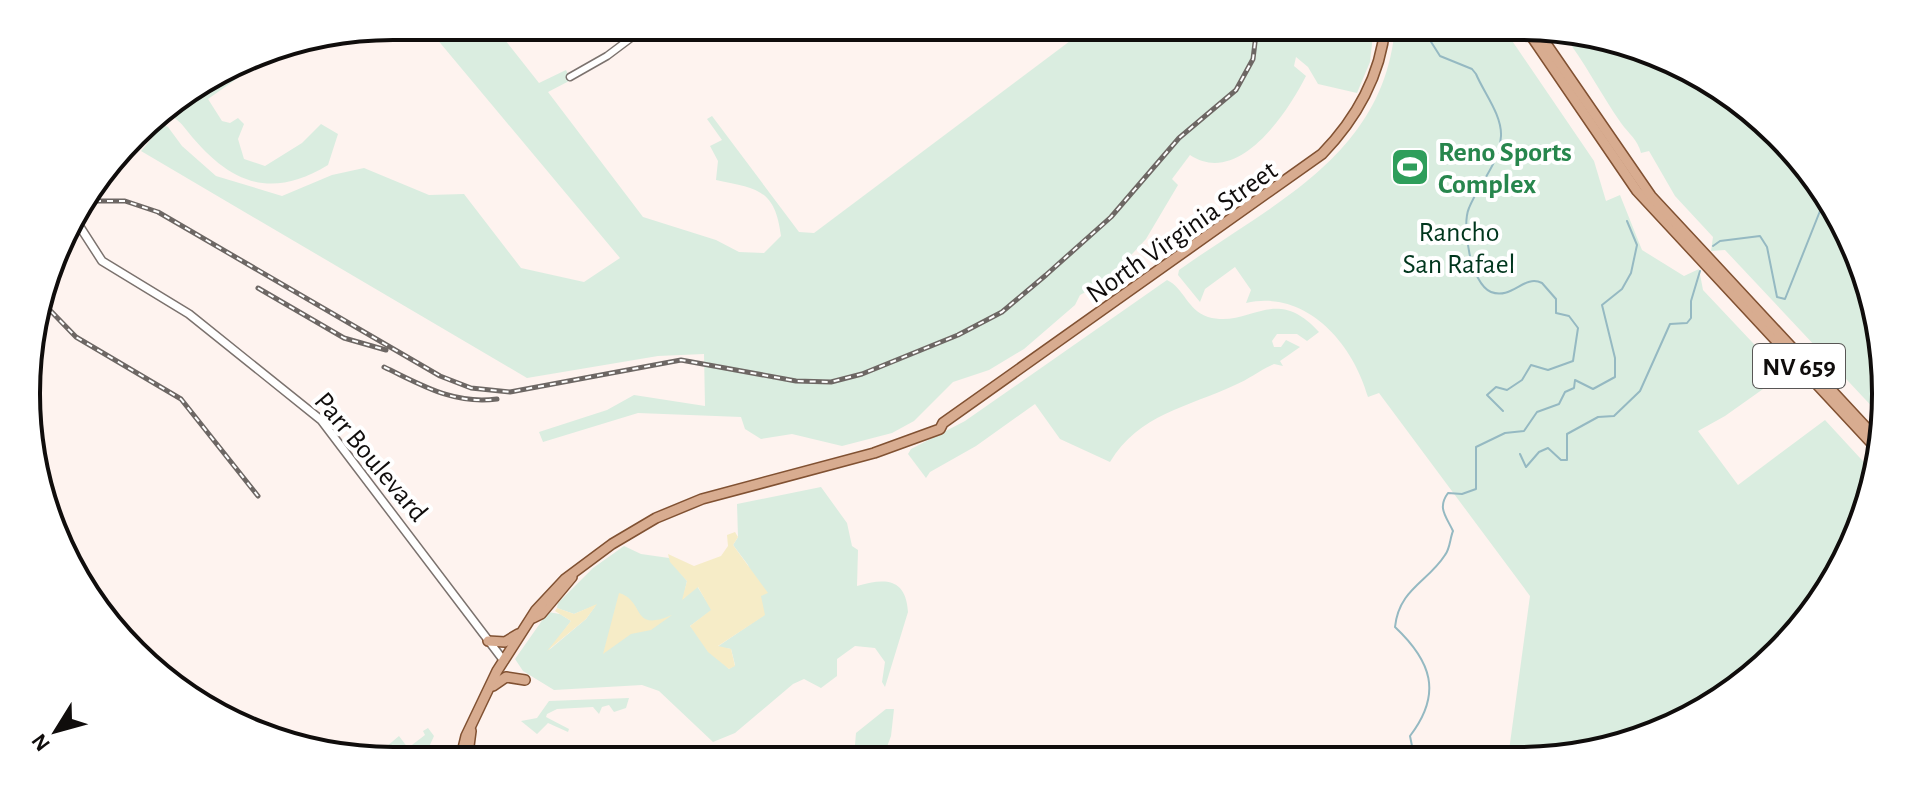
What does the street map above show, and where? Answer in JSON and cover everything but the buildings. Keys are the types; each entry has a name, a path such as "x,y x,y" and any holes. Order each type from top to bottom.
{"main road":[{"name":"North Virginia Street","path":"469,747 471,731 488,691 524,629 572,577 623,536 678,508 874,453 943,423 1318,158 1343,131 1364,96 1377,68 1382,40"},
{"name":"NV 659","path":"1535,41 1602,134"},
{"name":"NV 659","path":"1544,41 1637,191 1870,431"},
{"name":"Parr Boulevard","path":"80,229 91,250 103,263 189,314 321,420 504,661"},
{"name":"NV 659","path":"1726,282 1869,440"},
{"path":"488,641 505,642 524,629"},
{"path":"488,691 506,677 525,680"},
{"name":"North Virginia Street","path":"463,747 471,731"}],"street":[{"path":"570,77 628,40"}],"green space":[{"path":"438,40 505,40 539,83 566,70 571,80 548,92 643,217 716,240 739,252 764,253 781,236 774,209 769,200 753,189 716,180 718,161 710,146 722,140 707,119 712,116 799,232 814,233 1071,40 1372,40 1370,62 1357,93 1318,84 1308,67 1296,57 1294,66 1306,76 1274,126 1243,154 1226,162 1208,162 1190,155 1172,179 1178,185 1146,239 1108,280 1080,295 1075,305 1024,349 989,370 953,382 914,421 892,433 842,446 792,434 761,439 745,429 741,417 638,413 543,442 539,432 607,410 634,395 705,406 704,354 658,356 527,378 141,151 164,125 216,176 282,196 332,175 364,168 429,195 464,194 521,268 584,282 620,258"},
{"name":"Rancho San Rafael","path":"1393,40 1512,40 1594,161 1606,201 1620,195 1642,250 1684,276 1699,269 1703,290 1783,375 1698,431 1738,485 1825,420 1865,463 1853,507 1836,550 1799,609 1734,674 1675,711 1610,735 1565,744 1509,747 1530,596 1379,393 1368,397 1351,358 1324,324 1288,304 1268,301 1246,303 1251,290 1235,267 1205,289 1200,302 1178,275 1179,270 1318,172 1347,143 1370,110 1387,71"},
{"path":"1570,44 1610,52 1675,76 1734,113 1784,160 1825,217 1853,280 1869,347 1871,406 1725,250 1711,251 1713,237 1675,196 1649,151 1641,153"},
{"path":"241,74 208,99 222,121 230,123 238,118 244,124 238,139 244,159 265,166 302,143 321,124 338,134 328,165 306,176 266,183 248,180 231,172 199,145 174,117 178,113"},
{"path":"1167,280 1195,309 1208,317 1237,318 1275,309 1303,318 1319,332 1307,341 1297,334 1277,334 1272,341 1274,347 1281,347 1286,340 1300,347 1280,361 1283,366 1274,364 1240,383 1150,422 1122,446 1110,462 1060,439 1035,404 976,446 930,472 926,478 908,454 911,449 965,421"},
{"path":"821,487 847,523 852,546 858,550 857,586 884,581 892,583 903,592 906,601 908,612 885,687 882,682 885,662 875,648 855,646 837,659 837,676 821,688 804,679 793,684 735,733 713,742 659,691 642,685 554,690 523,671 515,659 548,612 560,614 571,621 549,650 586,619 596,605 574,614 557,608 558,603 593,568 624,546 641,554 669,558 687,581 683,599 697,586 712,610 690,626 729,669 735,665 731,649 717,647 764,615 748,565 733,545 738,537 737,504"},
{"path":"629,698 626,708 614,712 609,705 602,707 599,714 593,707 557,709 547,714 546,717 569,729 568,732 548,723 537,734 521,721 537,718 549,701"},
{"path":"886,709 894,709 887,747 852,747 856,733"},
{"path":"428,728 434,736 429,747 409,747 425,735 423,731"},
{"path":"399,736 407,747 386,747"}],"sand":[{"path":"735,532 738,537 733,545 768,593 761,596 765,615 718,646 731,649 735,666 729,669 708,652 690,626 711,610 698,587 682,600 687,581 670,562 668,554 694,566 721,556 728,546 727,535"},
{"path":"619,593 633,602 644,618 659,620 672,615 651,630 631,634 603,654"},
{"path":"597,604 586,619 547,651 571,621 555,611 557,608 574,614"}],"waterway":[{"path":"1430,40 1440,56 1472,69 1496,112 1501,128 1497,156 1467,216 1467,240 1478,278 1484,287 1498,294 1529,282 1542,283 1556,299 1556,313 1569,316 1578,328 1573,361 1548,370 1531,365 1522,380 1507,390 1496,387 1487,395 1503,411"},
{"path":"1713,246 1720,241 1760,236 1767,247 1777,297 1785,299 1820,211"},
{"path":"1418,747 1412,746 1410,736 1427,706 1428,678 1417,652 1395,627 1398,614 1408,595 1447,553 1453,531 1443,503 1448,493 1462,494 1476,489 1476,447 1505,433 1524,431 1537,412 1559,404 1565,392 1574,388 1575,380 1593,389 1615,377 1615,358 1602,305 1622,289 1631,273 1637,245 1627,221"},
{"path":"1520,454 1526,467 1539,452 1548,448 1561,460 1567,460 1567,434 1598,417 1614,416 1640,391 1670,324 1687,323 1691,318 1691,301 1700,271"}],"railway":[{"path":"97,201 125,201 158,212 440,376 471,388 510,392 681,360 796,381 831,382 862,374 958,335 1002,312 1111,217 1179,138 1236,90 1253,59 1255,40"},
{"path":"258,288 344,338 386,350"},
{"path":"50,310 76,337 181,399 258,496"},
{"path":"384,367 452,396 497,399"}],"place":[{"name":"Reno Sports Complex","path":"1410,167"}]}
